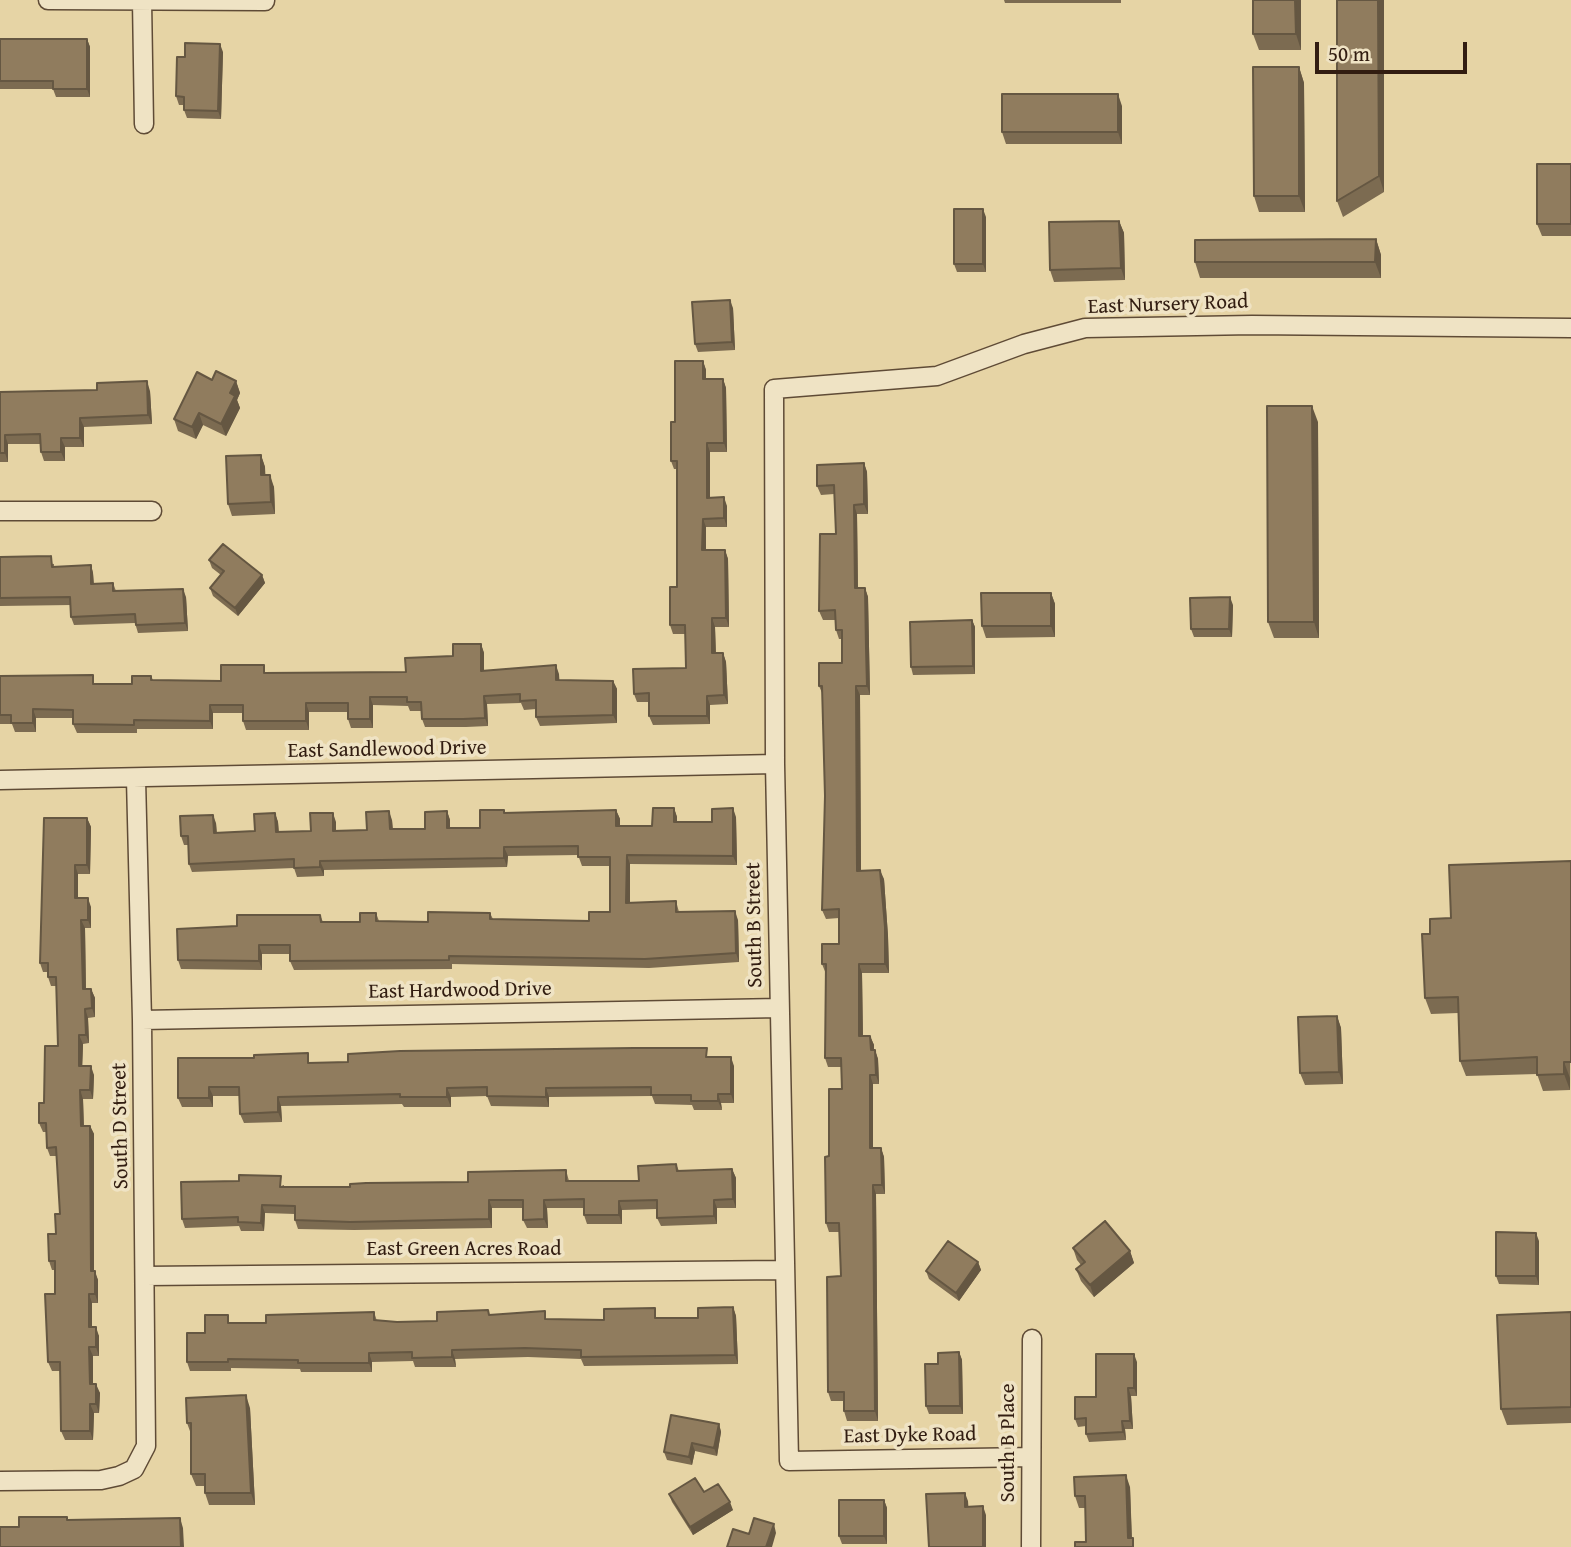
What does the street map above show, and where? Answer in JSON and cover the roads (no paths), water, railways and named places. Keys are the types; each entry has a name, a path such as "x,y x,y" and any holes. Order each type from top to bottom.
{"street":[{"path":"48,0 265,1"},
{"path":"142,0 144,124"},
{"name":"East Nursery Road","path":"774,388 937,376 1024,344 1085,328 1252,325 1571,328"},
{"name":"South B Street","path":"774,388 775,764 783,1270 789,1461"},
{"path":"0,512 152,511"},
{"name":"East Sandlewood Drive","path":"0,780 775,764"},
{"name":"South D Street","path":"0,1481 101,1480 134,1469 146,1446 142,1020 136,779"},
{"name":"East Hardwood Drive","path":"142,1020 779,1008"},
{"name":"East Green Acres Road","path":"145,1276 783,1270"},
{"name":"South B Place","path":"1031,1547 1032,1339"},
{"name":"East Dyke Road","path":"789,1461 1031,1457"}]}
